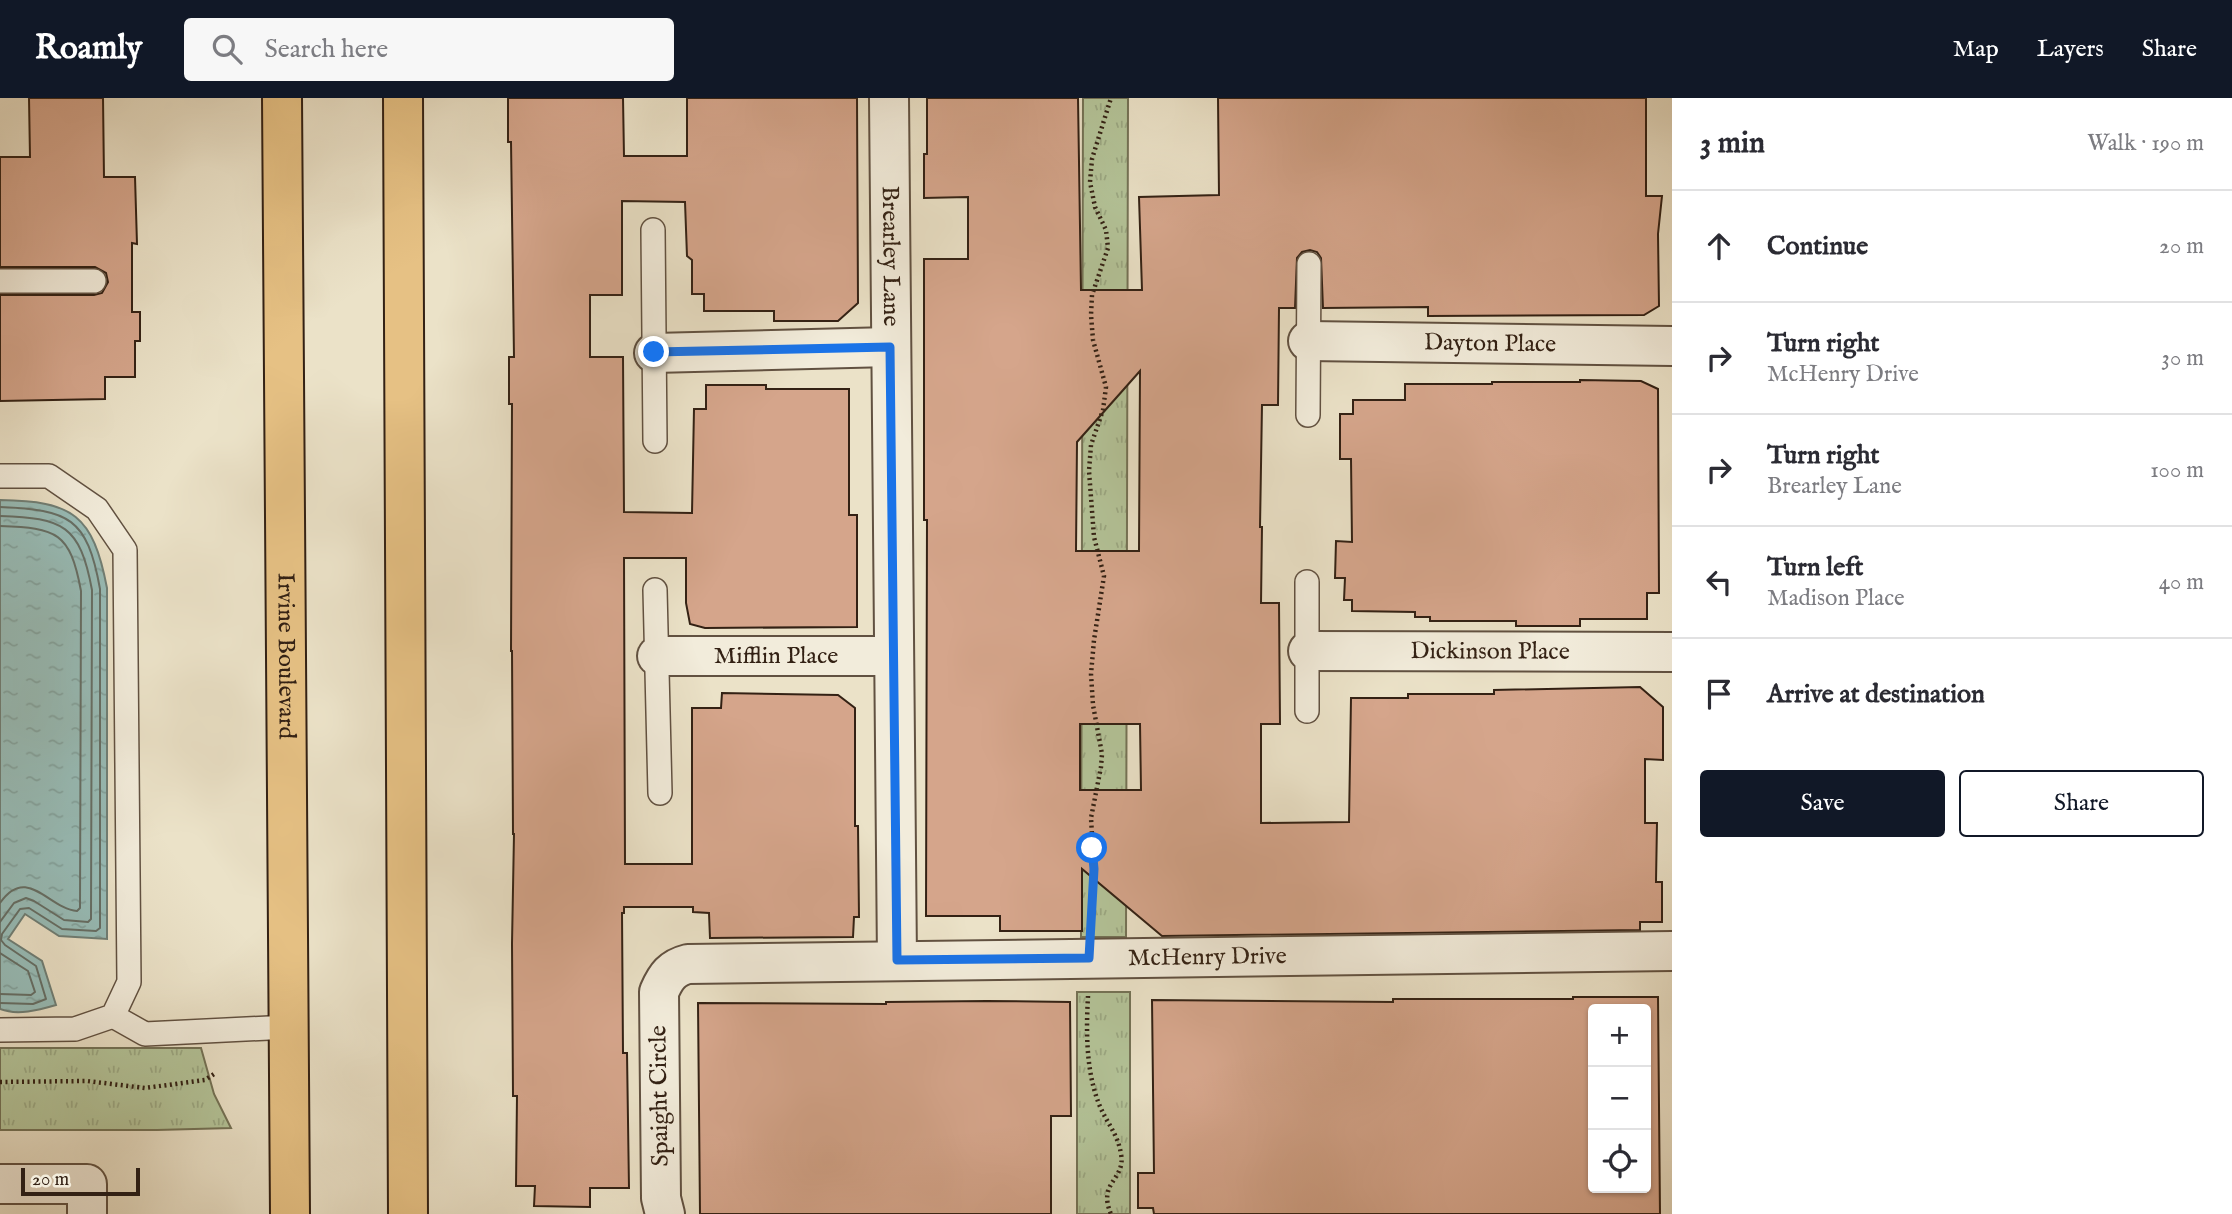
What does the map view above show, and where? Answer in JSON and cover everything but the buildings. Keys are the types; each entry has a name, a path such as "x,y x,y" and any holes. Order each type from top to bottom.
{"main road":[{"name":"Irvine Boulevard","path":"282,98 290,1214"},
{"path":"403,98 408,1214"}],"street":[{"name":"Brearley Lane","path":"889,98 897,960"},
{"name":"Dayton Place","path":"1308,341 1672,346"},
{"path":"654,352 890,347"},
{"name":"Dickinson Place","path":"1308,651 1672,652"},
{"name":"Mifflin Place","path":"657,656 894,656"},
{"name":"McHenry Drive","path":"665,978 676,967 688,964 1672,951"},
{"name":"Spaight Circle","path":"665,978 659,992 661,1198 666,1214"},
{"path":"0,1184 87,1184 87,1214"}],"lane":[{"path":"653,230 654,441"},
{"path":"1308,415 1309,264"},
{"path":"0,281 94,281"},
{"path":"0,476 49,477 97,509 125,550 129,982 113,1016 75,1029 0,1030"},
{"path":"1307,582 1307,711"},
{"path":"655,590 660,793"},
{"path":"113,1016 145,1034 289,1027"}],"path":[{"path":"1111,98 1092,159 1090,182 1091,193 1106,230 1108,248 1093,295 1091,315 1093,340 1106,387 1103,410 1094,432 1089,471 1094,537 1104,576 1091,674 1093,705 1102,754 1091,818 1094,869 1087,1024 1096,1094 1100,1107 1118,1137 1123,1164 1106,1194 1111,1214"},
{"path":"0,1082 87,1081 145,1088 205,1080 214,1074"}],"green space":[{"path":"1083,98 1128,98 1126,937 1081,937"},
{"path":"1077,992 1130,992 1130,1214 1077,1214"},
{"path":"0,1048 201,1048 214,1094 231,1128 0,1130"}],"water":[{"path":"0,500 46,504 76,517 95,544 107,588 107,939 59,936 25,914 8,939 42,961 56,1005 21,1012 0,1009"}],"route":[{"path":"654,352 890,347 897,960 1089,958 1094,869 1092,848"}]}
